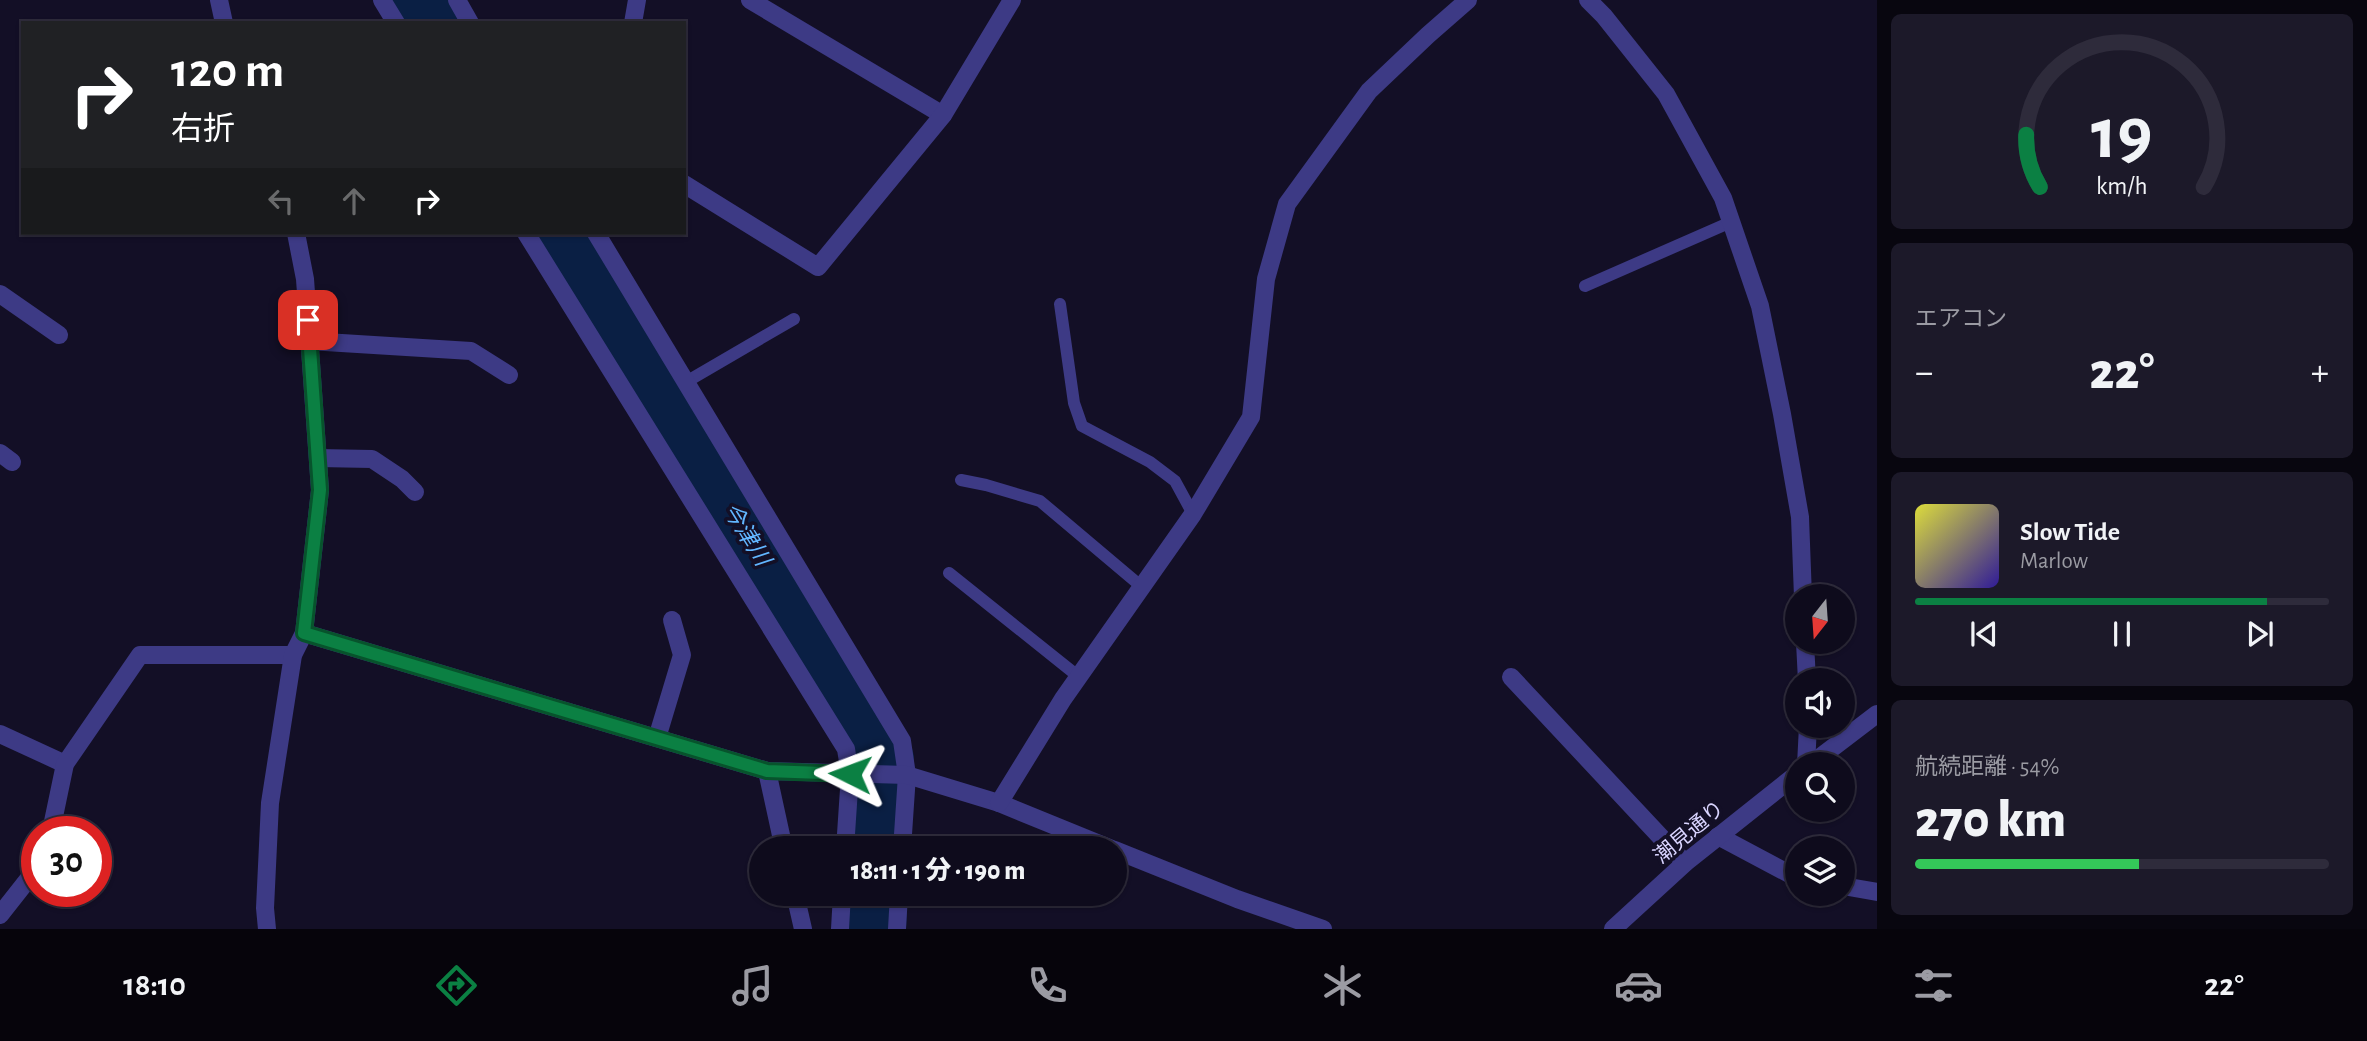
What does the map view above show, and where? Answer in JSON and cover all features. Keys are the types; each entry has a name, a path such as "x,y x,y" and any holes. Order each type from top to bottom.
{"street":[{"path":"219,0 224,21"},
{"path":"382,0 395,21"},
{"path":"457,0 469,21"},
{"path":"633,21 637,0"},
{"path":"750,0 943,115"},
{"path":"686,185 818,267 943,115 1012,0"},
{"path":"999,803 1079,677 1193,514 1251,416 1266,279 1287,204 1369,91 1468,0"},
{"path":"1588,0 1666,94 1723,198 1759,306 1782,414 1800,517 1803,584"},
{"path":"267,929 265,908 270,803 293,654 304,633 320,490 304,279 296,235"},
{"path":"527,235 846,749 850,774 846,836"},
{"path":"598,235 902,741 907,775 903,836"},
{"path":"0,294 59,335"},
{"path":"309,341 471,351 509,375"},
{"path":"318,458 372,459 402,479 415,492"},
{"path":"657,738 682,655 673,620"},
{"path":"304,633 767,771 907,775 999,803 1082,836"},
{"path":"54,816 65,764 140,655 293,654"},
{"path":"1511,677 1685,863"},
{"path":"1826,752 1877,714"},
{"path":"0,734 65,764"},
{"path":"767,771 782,836"},
{"name":"潮見通り","path":"1613,929 1685,863 1785,784"},
{"path":"1718,836 1785,872"},
{"path":"1127,854 1237,900 1323,929"},
{"path":"0,915 21,888"},
{"path":"1855,888 1877,892"},
{"path":"798,906 803,929"},
{"path":"840,929 841,906"},
{"path":"897,929 898,906"}],"lane":[{"path":"1585,286 1731,222"},
{"path":"1060,304 1074,403 1082,426 1150,463 1175,481 1193,514"},
{"path":"686,382 794,319"},
{"path":"961,480 1040,500 1142,587"},
{"path":"949,573 1079,677"}],"waterway":[{"name":"今津川","path":"418,0 431,21"},
{"name":"今津川","path":"562,235 885,759 882,836"},
{"name":"今津川","path":"877,929 878,906"}],"route":[{"path":"308,320 320,490 304,633 767,771 850,774"}]}
